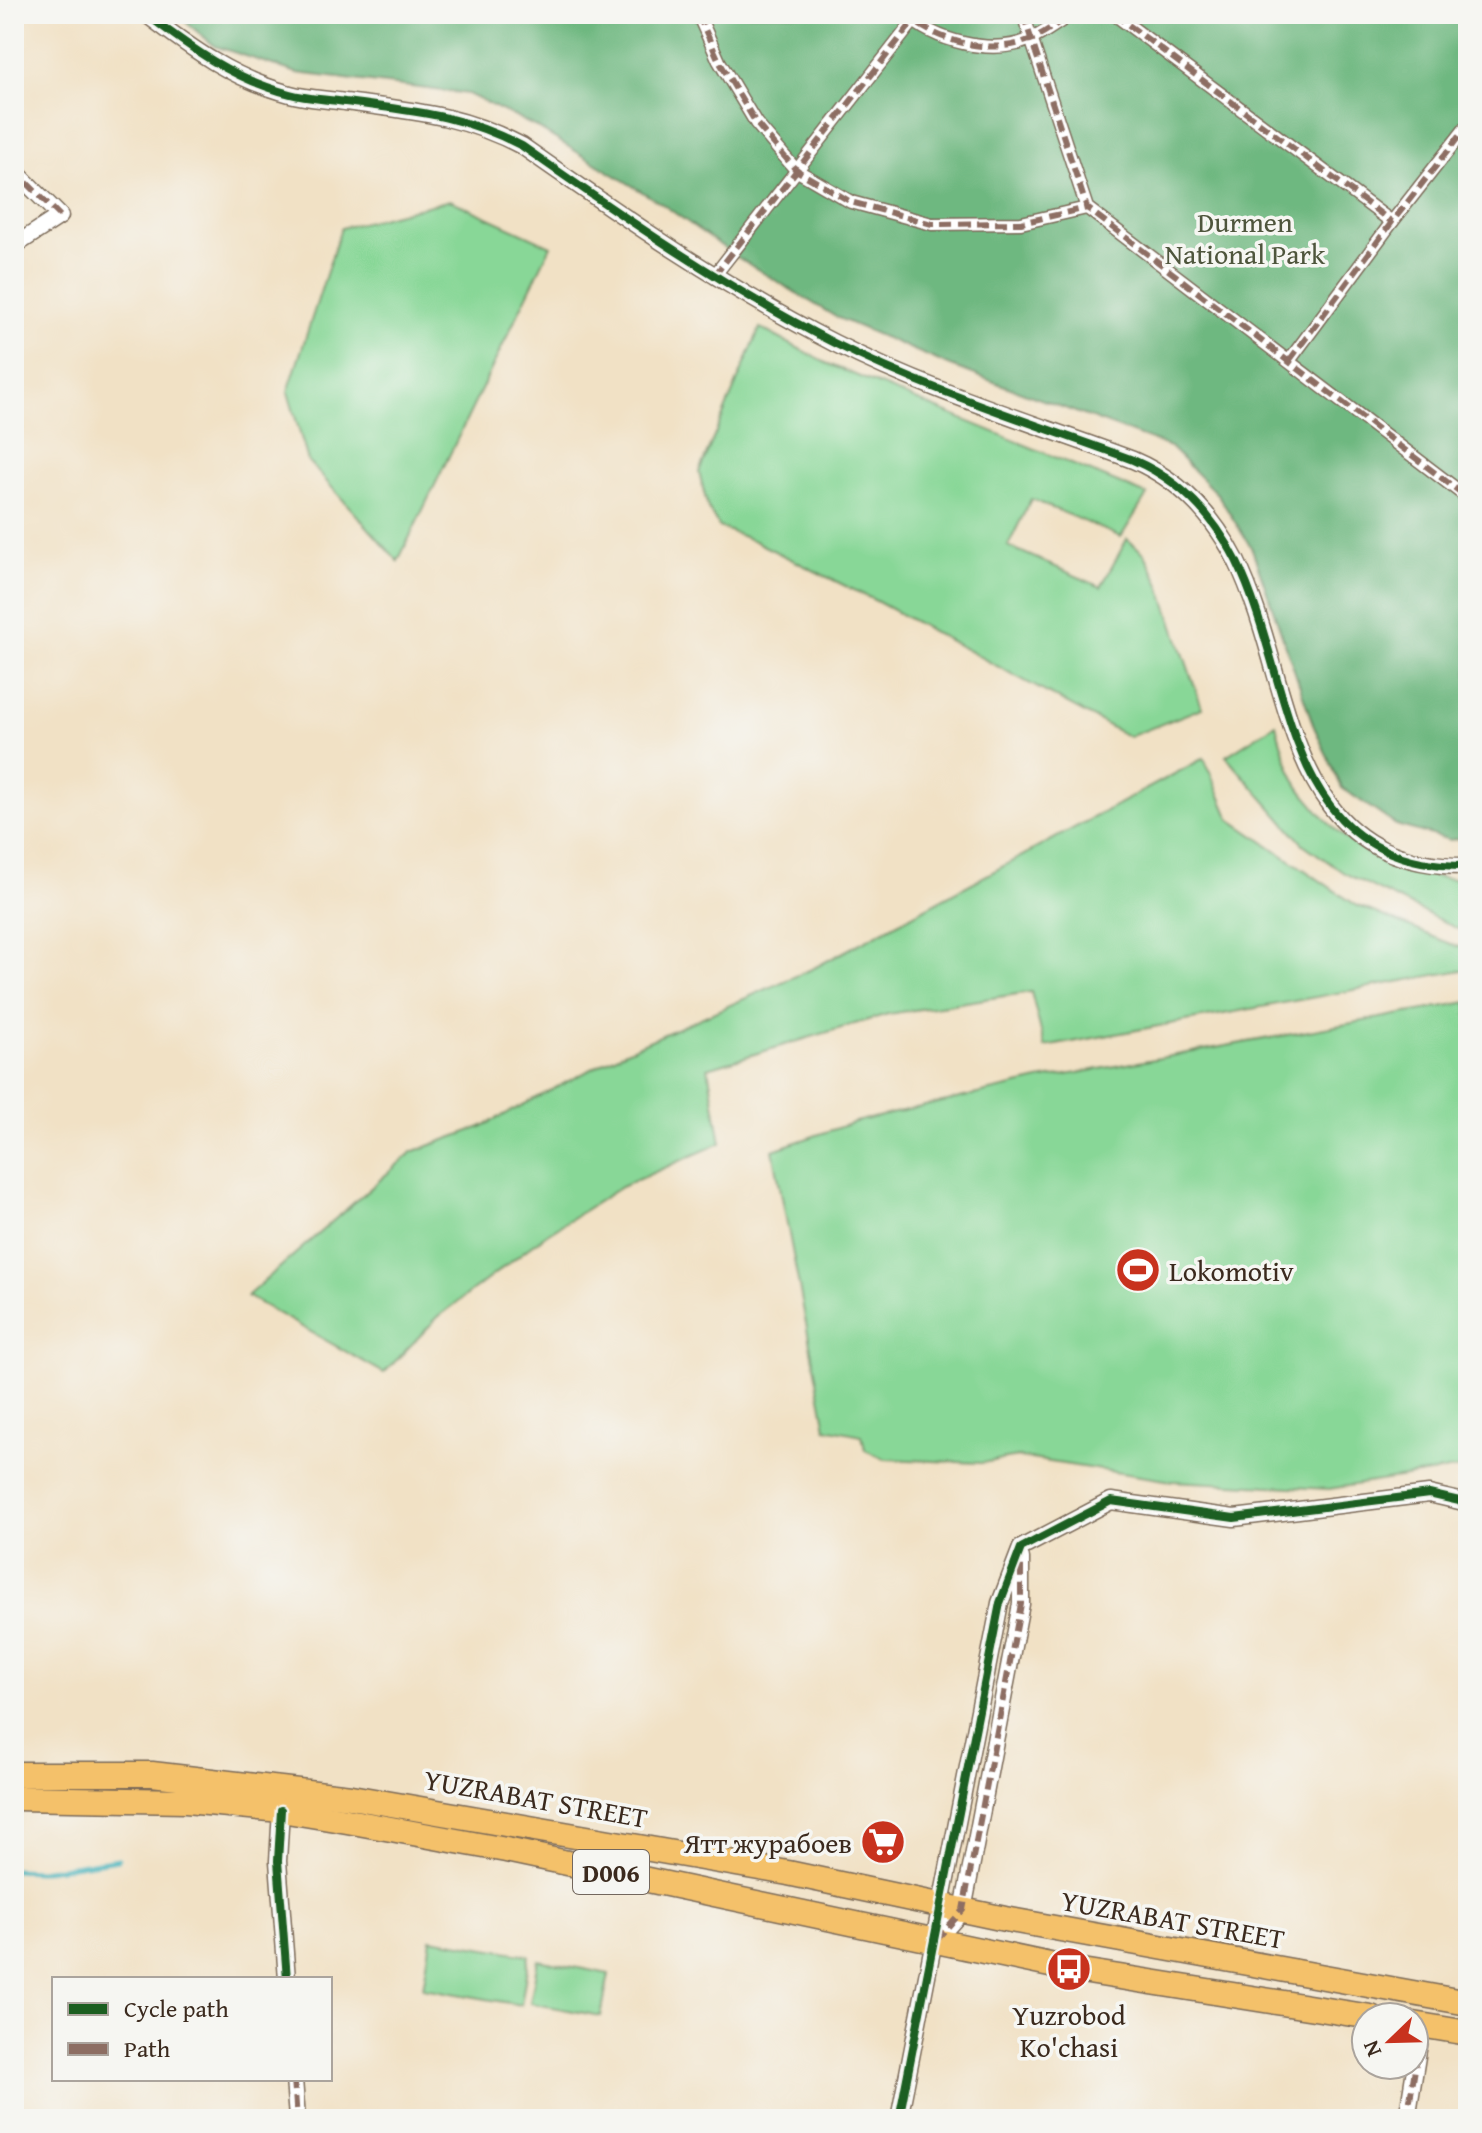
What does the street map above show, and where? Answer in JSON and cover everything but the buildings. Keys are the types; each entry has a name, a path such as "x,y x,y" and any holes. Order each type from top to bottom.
{"main road":[{"name":"YUZRABAT STREET","path":"14,1774 152,1774 351,1797 788,1873 953,1908 1468,2003"},
{"name":"YUZRABAT STREET","path":"14,1798 151,1799 281,1810 506,1850 1131,1980 1350,2014"},
{"path":"1430,2026 1468,2033"}],"street":[{"path":"146,14 202,56 277,90 292,95 460,119 490,129 522,146 714,276 849,349 935,387 1158,472 1184,491 1216,528 1236,561 1303,762 1324,798 1353,830 1400,858 1438,866 1468,866"},
{"path":"698,14 719,61 756,123 796,170 851,202 932,224 1021,223 1087,208"},
{"path":"1023,14 1087,208 1468,498"},
{"path":"714,276 913,16 948,40 986,47 1030,39 1072,14"},
{"path":"1114,14 1392,222"},
{"path":"1289,361 1468,125"},
{"path":"14,170 60,216 14,246"},
{"path":"899,2119 924,1986 936,1941 953,1908 1021,1604 1021,1548 1111,1501 1234,1518 1429,1494 1468,1503"},
{"path":"281,1810 278,1861 287,1977"},
{"path":"294,2081 297,2119"},
{"path":"1407,2119 1411,2081"}],"green space":[{"name":"Durmen National Park","path":"176,14 1468,14 1468,837 1450,840 1396,825 1342,788 1314,727 1252,549 1218,495 1170,447 951,366 836,317 536,127 468,94 297,73 215,46"},
{"path":"450,200 551,246 398,561 308,461 288,392 341,228"},
{"path":"760,328 826,363 1147,495 1121,537 1031,499 1008,546 1101,587 1127,539 1144,553 1158,580 1202,708 1129,737 876,601 719,527 708,508 699,472"},
{"path":"1276,724 1287,762 1299,786 1347,840 1383,862 1403,869 1424,875 1468,880 1468,934 1344,873 1303,844 1226,756"},
{"path":"1204,758 1230,819 1356,905 1458,947 1468,945 1468,969 1045,1047 1031,992 888,1014 708,1068 721,1143 621,1187 547,1234 438,1317 384,1373 247,1296 412,1152 481,1127 626,1051 814,968"},
{"path":"1468,1002 1468,1467 1329,1489 1172,1481 1018,1457 981,1463 885,1459 865,1450 862,1435 826,1428 773,1150 855,1122 1039,1080"},
{"path":"431,1939 529,1955 521,2005 423,1988"},
{"path":"538,1960 609,1974 601,2016 530,2003"}],"waterway":[{"path":"14,1870 40,1871 118,1859"}],"marked path":[{"path":"698,14 719,61 756,123 796,170 851,202 932,224 1021,223 1087,208"},
{"path":"905,14 932,32 981,46 1014,45 1029,40 1072,14"},
{"path":"714,276 919,14"},
{"path":"1023,14 1087,208 1468,498"},
{"path":"1114,14 1392,222"},
{"path":"1289,361 1468,125"},
{"path":"14,170 60,216"},
{"path":"936,1940 963,1910 1021,1604 1021,1564"},
{"path":"294,2081 297,2119"},
{"path":"1407,2119 1413,2081"}],"cycle path":[{"path":"146,14 214,62 269,88 304,97 436,115 500,135 522,146 714,275 834,343 944,391 1133,460 1166,478 1206,514 1236,560 1256,609 1304,760 1328,803 1361,836 1407,859 1468,866"},
{"path":"899,2119 1000,1603 1021,1548 1111,1501 1234,1518 1429,1494 1468,1503"},
{"path":"281,1810 278,1861 287,1977"}],"place":[{"name":"Lokomotiv","path":"1138,1270"},
{"name":"Ятт журабоев","path":"883,1842"},
{"name":"Yuzrobod Ko'chasi","path":"1069,1969"}]}
